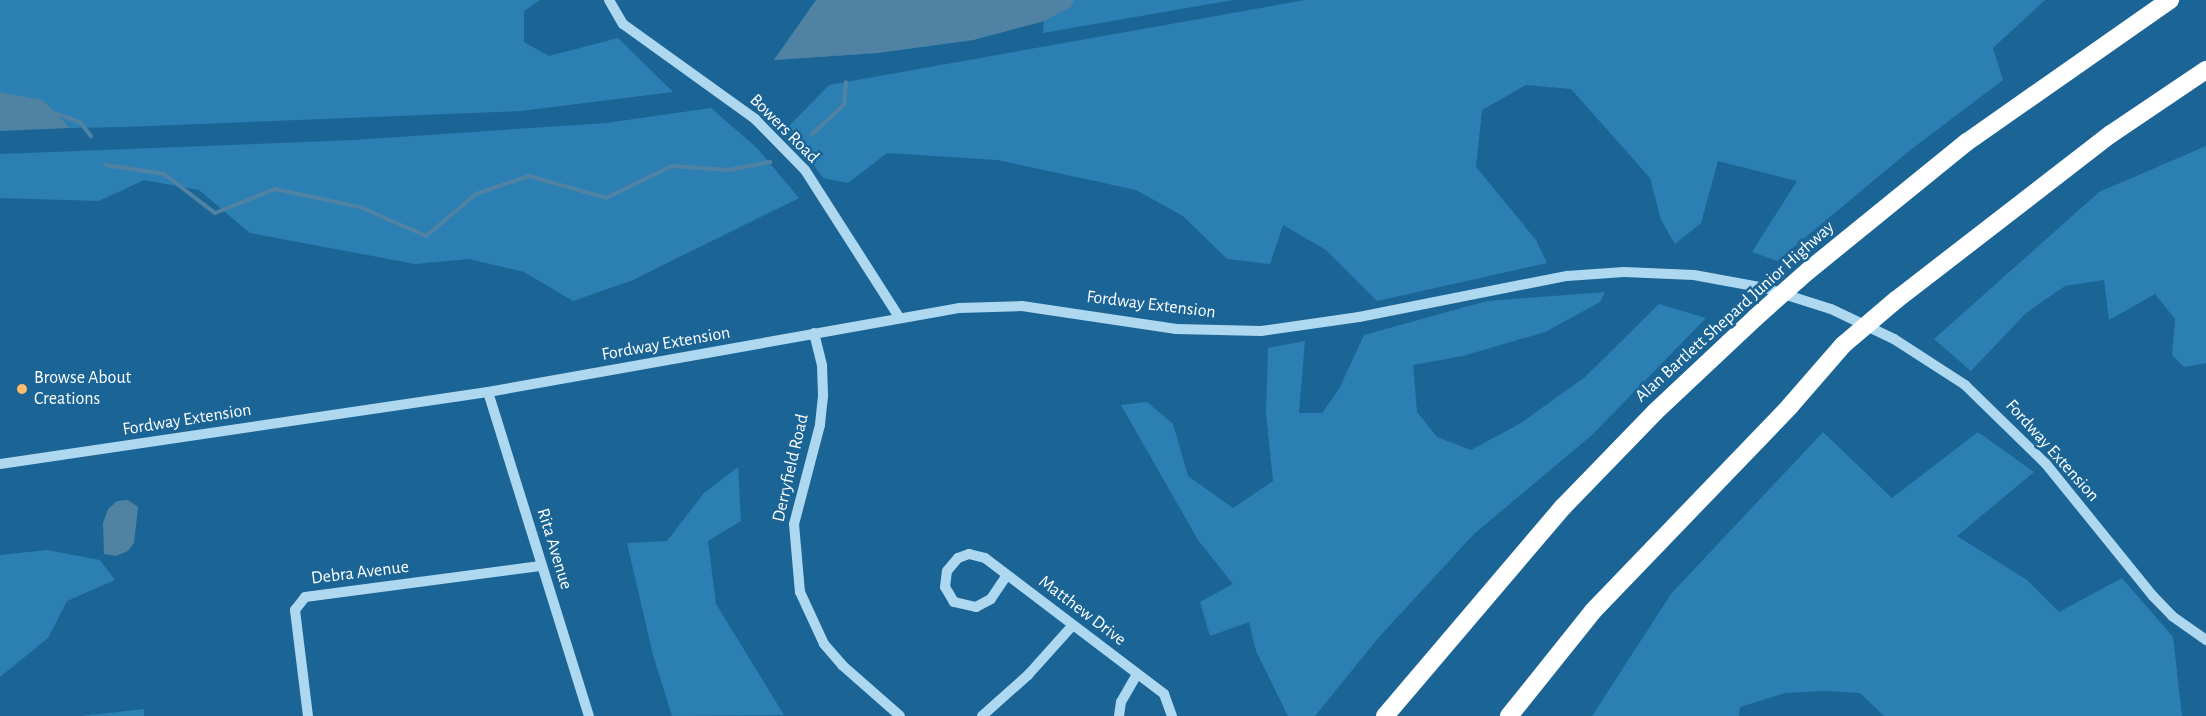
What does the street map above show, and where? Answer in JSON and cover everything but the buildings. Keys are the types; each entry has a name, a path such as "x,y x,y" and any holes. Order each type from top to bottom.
{"highway":[{"name":"Alan Bartlett Shepard Junior Highway","path":"1385,716 1563,507 1655,412 1755,318 1808,271 1966,142 2170,0"},
{"path":"1509,716 1593,611 1790,406 1843,345 1896,300 2111,134 2206,70"}],"street":[{"name":"Bowers Road","path":"609,0 623,24 755,119 805,170 899,316"},
{"name":"Fordway Extension","path":"0,464 488,392 899,316 959,308 1022,306 1176,329 1261,331 1326,323 1526,283 1596,273 1694,275 1765,288 1831,309 1874,329 1965,385 2046,464 2153,596 2180,622 2206,640"},
{"name":"Derryfield Road","path":"814,333 822,366 823,396 820,425 794,524 800,592 824,644 842,665 900,716"},
{"name":"Rita Avenue","path":"488,392 589,716"},
{"name":"Matthew Drive","path":"1007,575 991,599 976,607 954,602 944,582 949,565 969,554 985,558 1168,699 1172,716"},
{"name":"Debra Avenue","path":"308,716 296,610 304,597 542,566"},
{"path":"982,716 1034,669 1074,626"},
{"path":"1119,716 1121,702 1137,674"}],"shaded area":[{"path":"0,0 540,0 524,11 524,42 549,56 618,38 673,92 521,111 125,127 70,128 61,119 0,121"},
{"path":"816,0 1233,0 1043,33 1044,21 973,40 877,53 774,60"},
{"path":"816,0 1074,0 1071,7 1044,21 973,40 877,53 774,60"},
{"path":"1305,0 2045,0 1993,48 2003,80 1909,151 1777,261 1752,252 1797,181 1718,161 1701,223 1675,244 1661,220 1650,178 1571,89 1526,85 1482,110 1476,167 1536,240 1547,263 1377,301 1326,250 1283,225 1270,264 1227,259 1183,216 1136,190 997,160 887,153 848,183 823,178 787,128 829,85"},
{"path":"0,92 43,100 70,128 0,131"},
{"path":"711,108 757,148 799,198 633,280 573,301 524,272 469,259 415,264 250,233 199,190 144,180 99,201 0,198 0,154 354,140 606,123"},
{"path":"2206,146 2206,363 2184,367 2172,355 2175,319 2155,294 2109,320 2104,280 2065,286 2026,313 1971,371 1934,339 2099,192"},
{"path":"1605,292 1600,302 1545,332 1463,356 1413,365 1417,412 1437,437 1471,450 1521,423 1585,377 1659,304 1706,318 1592,435 1474,534 1379,637 1315,716 1288,716 1256,651 1249,622 1210,636 1200,602 1233,584 1198,540 1121,405 1147,402 1173,424 1188,476 1233,508 1273,481 1266,413 1268,348 1305,341 1299,413 1322,413 1339,389 1364,335 1487,301"},
{"path":"1823,432 1892,498 1978,432 2034,472 1957,536 2027,580 2059,612 2122,578 2173,637 2182,716 1884,716 1860,693 1824,691 1785,693 1740,707 1739,716 1592,716 1671,594"},
{"path":"738,467 741,521 708,541 716,604 784,715 672,716 653,655 627,543 667,541 704,493"},
{"path":"128,500 138,507 134,543 128,551 116,556 104,554 103,523 108,509 117,501"},
{"path":"47,550 100,560 115,580 67,601 48,638 0,677 0,555"},
{"path":"144,709 144,716 82,716"}],"waterway":[{"path":"811,135 844,105 846,82"},
{"path":"52,112 80,122 91,136"},
{"path":"106,165 164,174 215,213 275,189 360,207 426,236 476,194 529,176 606,198 672,166 728,170 770,162"}],"place":[{"name":"Browse About Creations","path":"22,389"}]}
